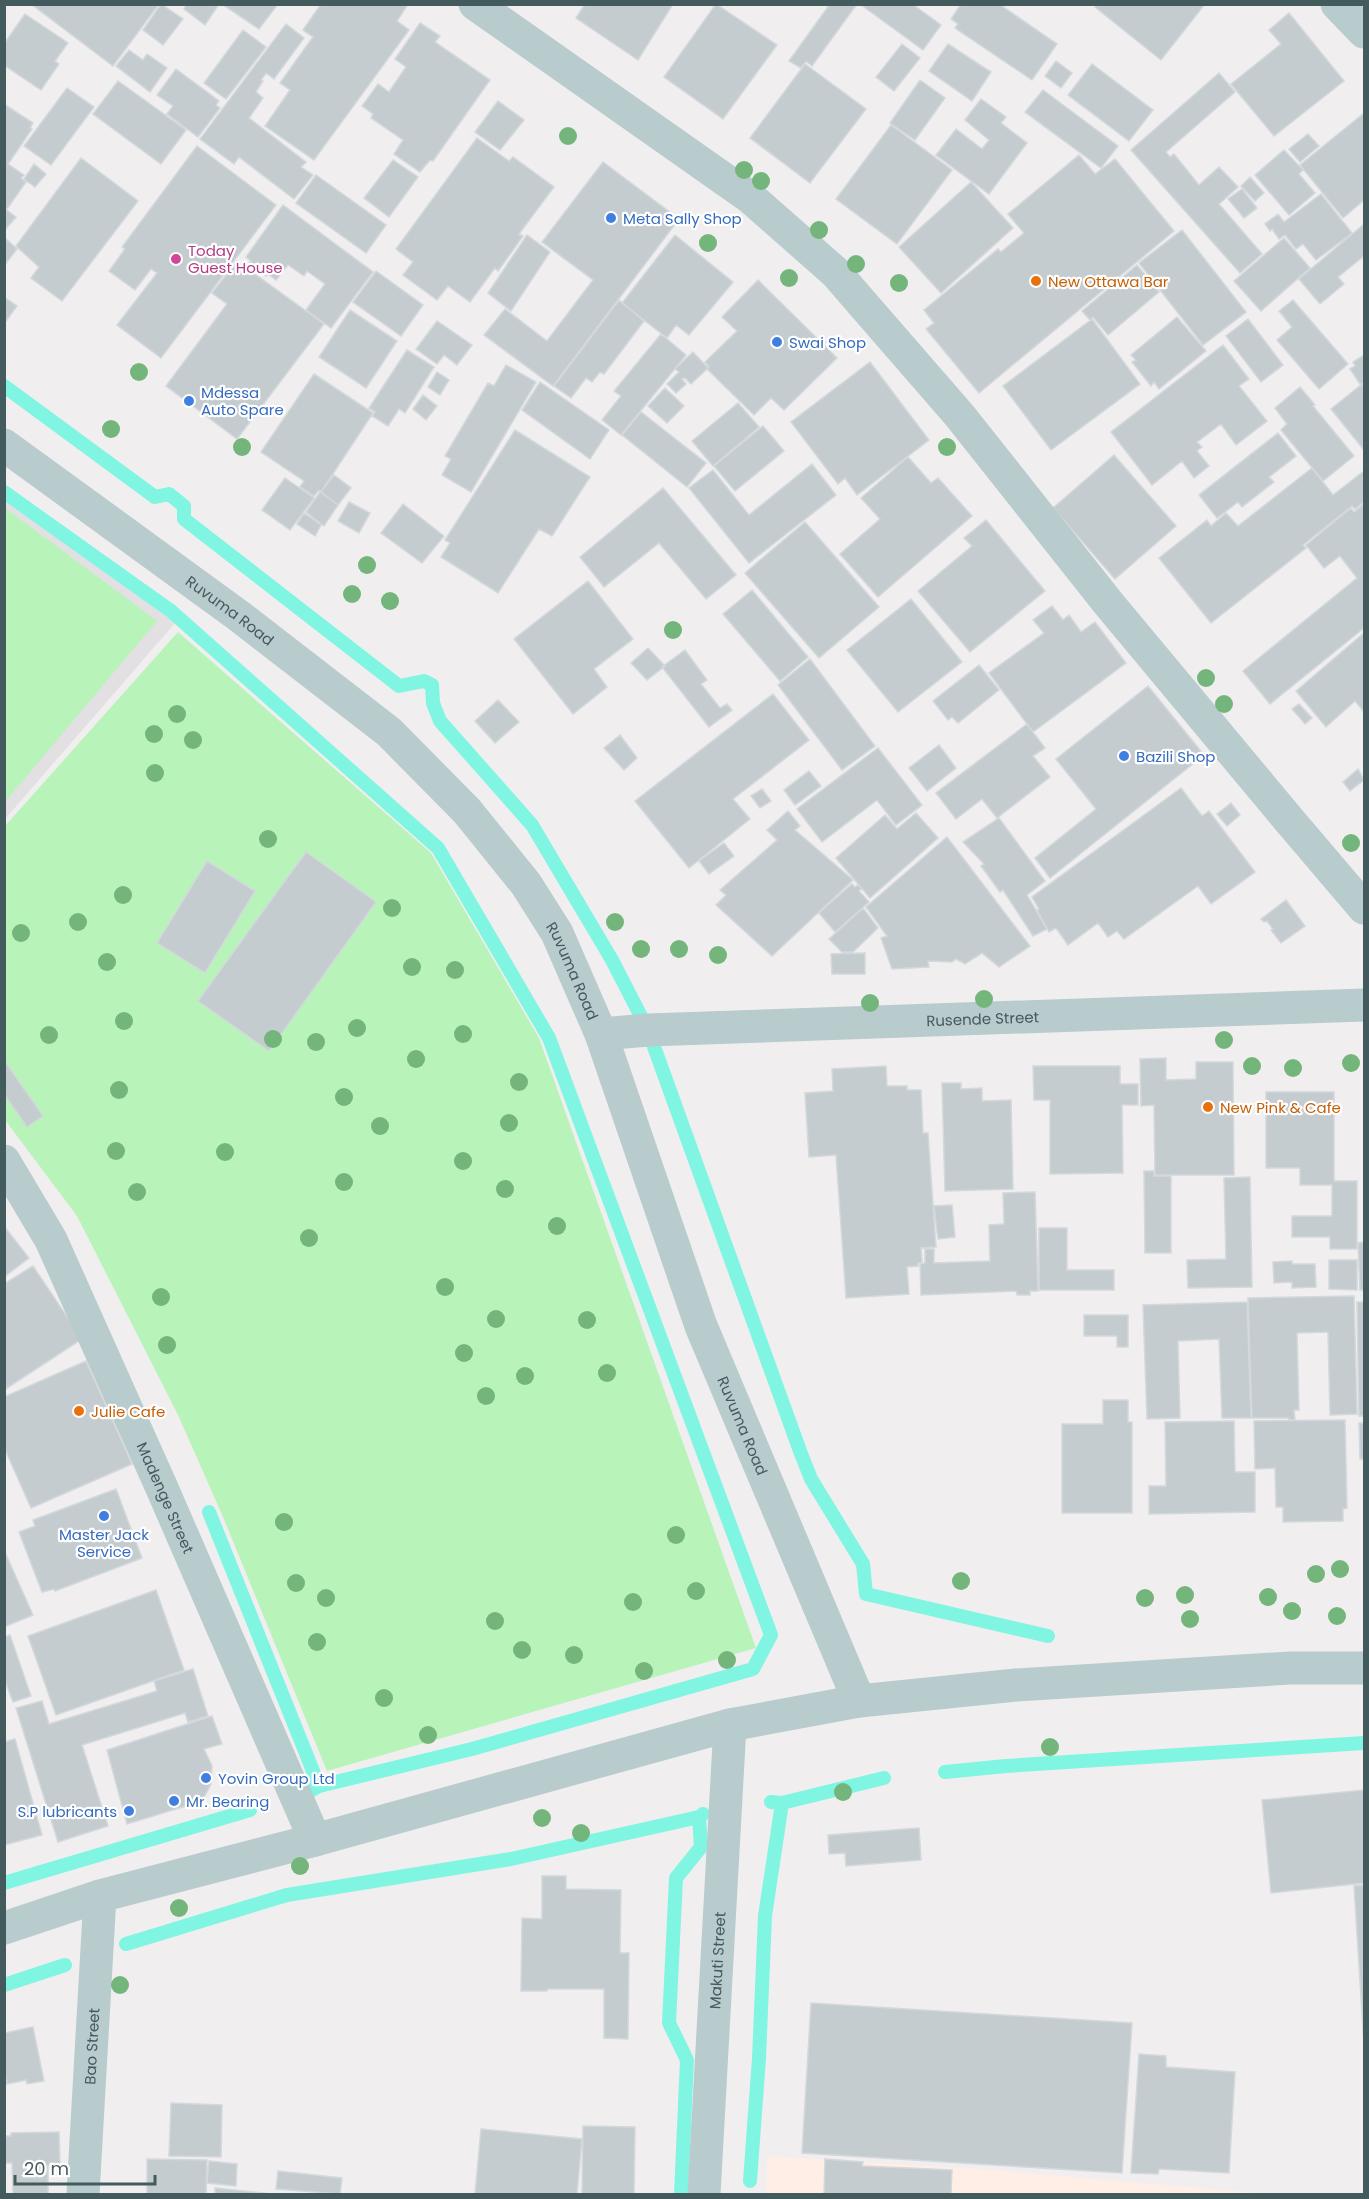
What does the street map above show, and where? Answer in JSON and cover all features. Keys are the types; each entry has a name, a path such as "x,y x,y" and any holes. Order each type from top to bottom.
{"street":[{"path":"475,4 751,198 835,272 960,416 1109,604 1365,908"},
{"path":"1338,4 1365,32"},
{"name":"Ruvuma Road","path":"4,445 239,616 389,732 467,811 526,884 557,933 601,1034 701,1326 859,1701"},
{"name":"Rusende Street","path":"601,1034 1365,1005"},
{"name":"Madenge Street","path":"4,1161 51,1240 315,1840"},
{"path":"4,1928 100,1896 315,1840 730,1725 859,1701 1016,1685 1290,1668 1365,1668"},
{"name":"Makuti Street","path":"704,2194 730,1725"},
{"name":"Bao Street","path":"83,2194 100,1896"}],"shaded area":[{"path":"5,497 175,623 5,819"},
{"path":"767,2156 979,2169 1272,2194 766,2194"}],"green space":[{"path":"5,508 157,621 5,802"},
{"path":"178,632 431,853 539,1038 756,1648 327,1771 223,1517 178,1415 77,1216 5,1120 5,826"}],"building":[{"path":"31,4 159,4 113,66"},
{"path":"161,4 183,19 163,45 143,30"},
{"path":"187,4 219,4 205,25 184,9"},
{"path":"222,4 278,4 259,29"},
{"path":"321,4 408,4 397,21 409,30 314,160 265,126 290,90 280,83 313,37 303,30"},
{"path":"585,4 673,4 638,60 576,18"},
{"path":"716,4 777,45 723,119 664,77"},
{"path":"830,4 857,4 812,66 806,61 801,68 789,61"},
{"path":"860,4 912,4 941,25 923,50"},
{"path":"961,4 999,4 1057,44 1032,80 955,28 958,24 951,19"},
{"path":"1097,4 1205,4 1161,60 1095,7"},
{"path":"1289,13 1344,81 1274,136 1231,84 1281,44 1269,30"},
{"path":"25,14 68,43 55,61 59,64 41,90 4,65 4,44"},
{"path":"420,23 440,36 435,42 490,80 433,161 430,160 420,172 394,154 403,140 371,118 373,114 362,106 378,84 389,92 406,67 395,59"},
{"path":"286,24 304,38 274,79 266,73 261,80 263,81 256,92 263,98 249,118 306,162 301,167 313,175 294,199 239,157 234,164 200,139"},
{"path":"243,30 266,47 226,99 204,83"},
{"path":"902,44 920,58 894,91 876,77"},
{"path":"948,44 991,72 972,101 929,71"},
{"path":"129,50 143,60 147,54 167,68 150,92 116,66"},
{"path":"1056,61 1072,73 1061,88 1045,76"},
{"path":"805,64 866,109 810,183 750,138"},
{"path":"1092,64 1153,110 1129,141 1068,95"},
{"path":"176,69 219,101 216,105 220,108 198,137 167,114 173,106 157,95"},
{"path":"1219,73 1235,92 1166,152 1170,157 1174,154 1199,185 1219,167 1238,187 1219,204 1262,254 1240,273 1131,150"},
{"path":"920,80 945,98 915,140 890,123"},
{"path":"118,81 186,130 161,164 93,114"},
{"path":"67,88 94,107 51,165 24,146"},
{"path":"1043,90 1118,146 1101,168 1025,112"},
{"path":"981,99 1006,117 1001,123 1027,143 989,194 936,155 956,129 982,149 989,140 965,120"},
{"path":"498,101 524,120 500,150 475,132"},
{"path":"4,104 33,123 30,128 32,129 8,164 24,175 21,178 26,182 7,209 4,207"},
{"path":"1364,113 1364,200 1343,218 1300,165"},
{"path":"891,125 952,170 897,244 836,199"},
{"path":"1308,134 1319,146 1300,162 1289,149"},
{"path":"477,138 509,161 513,157 554,187 519,234 523,236 498,271 495,268 470,302 448,286 437,300 403,275 413,262 396,249"},
{"name":"Today Guest House","path":"197,146 276,205 161,358 117,325 157,273 151,269 135,290 109,271 125,249 122,247"},
{"path":"1284,150 1303,170 1299,174 1315,193 1289,215 1255,175"},
{"name":"New Ottawa Bar","path":"1079,155 1095,174 1115,159 1174,231 979,393 926,329 934,323 924,310 998,249 1001,252 1024,233 1008,214"},
{"path":"81,158 138,201 62,301 31,278 39,267 16,246"},
{"path":"393,160 418,177 389,217 364,198"},
{"path":"603,162 679,219 553,386 484,335 505,309 547,341 593,280 542,242"},
{"path":"34,164 46,174 35,187 24,179"},
{"path":"316,175 386,225 366,253 296,203"},
{"path":"1250,177 1264,193 1255,201 1241,186"},
{"path":"971,182 1013,228 941,293 899,247"},
{"path":"1242,189 1257,208 1244,218 1228,199"},
{"path":"1321,194 1352,233 1316,260 1303,244 1296,249 1285,235 1279,239 1265,224 1278,214 1284,222"},
{"path":"283,205 373,272 331,328 306,310 325,284 307,271 304,276 288,265 276,280 268,274 266,276 249,263 251,261 246,257"},
{"path":"4,208 16,217 4,231"},
{"path":"1363,225 1364,256 1338,277 1344,284 1320,304 1299,279"},
{"path":"1182,230 1246,312 1203,345 1139,263"},
{"path":"527,235 550,252 511,311 488,293"},
{"path":"675,235 733,282 689,335 676,325 667,338 622,303"},
{"path":"4,237 17,249 4,266"},
{"path":"1284,238 1310,268 1261,311 1234,281"},
{"path":"237,261 324,324 237,439 166,386 227,304 212,293"},
{"path":"1137,265 1159,292 1108,335 1093,317 1090,320 1082,311"},
{"path":"376,271 423,305 401,336 353,302"},
{"path":"758,280 837,358 784,410 771,398 754,415 707,369 709,367 705,362 737,331 722,317"},
{"path":"4,297 17,306 4,324"},
{"path":"619,300 644,321 604,374 600,372 592,382 586,378 571,398 554,386"},
{"path":"1293,300 1348,364 1319,389 1277,340 1292,327 1279,311"},
{"path":"350,310 397,341 366,388 319,357"},
{"path":"1177,317 1206,351 1159,389 1154,382 1151,386 1132,362 1136,360 1131,355"},
{"path":"1092,319 1140,384 1051,450 1003,386"},
{"path":"1248,319 1283,365 1261,382 1226,336"},
{"path":"437,321 472,345 457,365 444,355 437,364 416,349"},
{"path":"661,334 686,355 621,435 602,420 621,396 614,391"},
{"path":"1223,345 1249,379 1239,386 1267,421 1236,445 1221,424 1197,442 1202,447 1197,451 1209,466 1194,478 1182,461 1152,485 1111,432"},
{"path":"407,350 434,367 405,413 399,409 388,426 372,416 375,412 369,408"},
{"path":"693,352 708,368 691,384 685,378 682,379 686,384 676,393 667,384 679,372 675,369"},
{"path":"1364,355 1364,383 1360,384 1350,369 1355,366 1353,362"},
{"path":"870,362 929,440 857,495 845,478 838,484 791,422"},
{"path":"506,365 536,382 471,492 442,475 451,459 445,456 488,383 494,386"},
{"path":"437,372 449,380 440,395 428,387"},
{"path":"314,374 373,413 321,492 319,490 314,496 300,487 304,481 261,452"},
{"path":"540,382 609,430 590,459 522,410"},
{"path":"1362,384 1364,387 1364,450 1331,409"},
{"path":"1300,387 1354,456 1323,481 1281,430 1287,424 1275,408"},
{"path":"665,388 684,406 667,423 648,406"},
{"path":"423,395 437,406 426,420 413,409"},
{"path":"738,403 759,427 713,466 692,441"},
{"path":"641,412 706,463 687,487 622,435"},
{"path":"763,426 784,451 735,491 714,466"},
{"path":"515,430 590,477 552,536 539,529 498,593 441,557 450,543 445,540"},
{"path":"1278,433 1296,456 1269,477 1274,482 1242,507 1238,502 1217,518 1199,495"},
{"path":"1114,455 1176,526 1115,579 1053,508"},
{"path":"908,457 931,483 938,478 972,516 878,597 840,554 880,519 861,498"},
{"path":"812,464 836,495 749,563 689,488 713,470 749,515"},
{"path":"1312,468 1333,495 1364,471 1364,502 1355,509 1352,506 1303,545 1306,548 1211,623 1159,558 1207,520 1211,526 1226,513 1238,526"},
{"path":"334,475 351,488 338,505 321,492"},
{"path":"285,478 314,498 290,530 262,510"},
{"path":"663,488 736,575 706,599 659,543 604,587 580,557"},
{"path":"320,492 338,505 324,526 306,512"},
{"path":"349,502 370,513 359,533 338,521"},
{"path":"403,504 444,536 422,563 381,533"},
{"path":"1364,504 1364,628 1270,704 1243,671 1357,578 1340,556 1324,568 1306,545 1351,508 1354,512"},
{"path":"304,513 321,525 315,536 297,524"},
{"path":"986,520 1045,591 970,652 918,591 972,546 964,538"},
{"path":"805,522 879,607 819,658 745,573"},
{"path":"588,581 633,639 594,669 607,687 573,714 514,639"},
{"path":"752,590 808,657 780,681 723,614"},
{"path":"911,599 962,662 898,712 847,650"},
{"path":"1052,606 1063,620 1069,615 1081,632 1095,622 1126,663 1033,732 989,673 1044,633 1033,620"},
{"path":"1364,633 1364,712 1355,701 1326,727 1296,691"},
{"path":"648,648 665,666 647,680 631,663"},
{"path":"685,650 707,680 701,684 720,708 727,704 732,710 709,727 662,667"},
{"path":"810,659 875,746 842,770 778,685"},
{"path":"979,665 999,690 958,723 952,717 948,720 933,701"},
{"path":"1148,686 1204,755 1050,878 1035,858 1096,809 1056,759"},
{"path":"773,694 809,740 733,799 750,819 689,868 635,801"},
{"path":"498,700 519,722 495,743 475,721"},
{"path":"1299,704 1312,718 1305,724 1292,709"},
{"path":"1027,724 1045,748 1033,756 1050,777 997,818 982,799 956,819 936,793"},
{"path":"620,735 637,758 624,770 604,748"},
{"path":"939,745 956,768 927,791 909,768"},
{"path":"878,748 922,805 896,825 877,800 822,842 797,809"},
{"path":"1358,769 1364,780 1350,791 1343,782"},
{"path":"809,771 821,786 795,805 784,790"},
{"path":"1181,788 1202,816 1209,811 1255,872 1211,904 1198,886 1124,939 1117,931 1108,937 1098,923 1068,945 1056,928 1049,932 1032,897"},
{"path":"762,789 771,801 760,808 751,796"},
{"path":"1231,803 1240,815 1227,826 1217,814"},
{"path":"788,811 800,826 795,830 853,880 772,956 716,905 726,895 720,890 777,840 767,830"},
{"path":"916,813 938,838 870,898 836,858 885,815 897,829"},
{"path":"999,818 1045,881 1027,895 1047,929 1033,936 1003,890 1000,892 981,866 984,864 963,842"},
{"path":"947,837 1030,946 999,967 982,953 965,964 956,959 952,962 928,961 929,967 892,969 881,938 887,936 866,907"},
{"path":"724,843 734,856 709,874 699,861"},
{"path":"306,852 376,902 269,1051 198,1001"},
{"path":"207,861 255,891 205,973 157,943"},
{"path":"852,884 862,888 859,891 869,902 835,932 819,913"},
{"path":"1286,900 1305,926 1281,943 1267,921 1264,922 1261,919"},
{"path":"863,908 878,928 853,952 842,952 829,939"},
{"path":"865,953 865,974 832,974 831,954"},
{"path":"1166,1058 1166,1080 1196,1079 1196,1062 1233,1062 1234,1175 1155,1175 1154,1105 1141,1106 1140,1059"},
{"path":"4,1060 43,1116 27,1127 4,1094"},
{"path":"886,1066 887,1086 907,1086 907,1090 921,1090 923,1133 928,1133 936,1247 921,1248 922,1262 918,1263 918,1266 907,1267 909,1294 846,1298 836,1155 809,1157 805,1093 833,1091 832,1069"},
{"path":"1033,1066 1120,1066 1120,1084 1138,1084 1138,1105 1122,1105 1123,1173 1050,1174 1050,1100 1034,1100"},
{"path":"942,1083 961,1083 961,1089 982,1088 982,1101 1011,1100 1013,1189 945,1191"},
{"path":"1266,1092 1334,1092 1334,1181 1357,1181 1357,1249 1330,1249 1330,1237 1292,1237 1292,1216 1332,1216 1332,1185 1300,1185 1300,1168 1266,1168"},
{"path":"1144,1171 1154,1171 1154,1176 1171,1176 1171,1253 1145,1253"},
{"path":"1250,1177 1252,1287 1188,1288 1187,1260 1226,1259 1224,1178"},
{"path":"1035,1192 1038,1291 1030,1291 1030,1295 1017,1295 1016,1291 921,1295 920,1264 925,1263 925,1249 934,1249 934,1263 990,1261 989,1225 1004,1224 1003,1193"},
{"path":"952,1205 955,1237 938,1239 934,1206"},
{"path":"4,1226 29,1258 4,1277"},
{"path":"1039,1228 1067,1228 1067,1270 1114,1270 1114,1290 1039,1290"},
{"path":"1364,1242 1364,1290 1360,1290 1358,1243"},
{"path":"1329,1260 1357,1260 1357,1290 1329,1289"},
{"path":"1292,1261 1292,1264 1315,1264 1316,1287 1292,1288 1292,1282 1274,1283 1273,1262"},
{"path":"33,1266 82,1339 4,1390 4,1284"},
{"path":"1354,1296 1357,1414 1330,1415 1328,1332 1297,1333 1299,1410 1294,1410 1295,1420 1252,1418 1248,1298"},
{"path":"1247,1302 1251,1418 1222,1418 1219,1339 1178,1341 1180,1418 1147,1419 1143,1305"},
{"path":"1357,1302 1364,1302 1364,1416 1359,1416"},
{"path":"1084,1315 1128,1315 1128,1347 1117,1347 1117,1336 1084,1336"},
{"path":"86,1361 132,1464 31,1508 4,1447 4,1397"},
{"path":"1103,1400 1128,1400 1128,1422 1132,1422 1132,1513 1062,1513 1062,1424 1103,1424"},
{"path":"1345,1420 1347,1508 1343,1509 1343,1521 1283,1522 1283,1507 1276,1507 1275,1468 1255,1469 1254,1421"},
{"path":"1234,1421 1235,1472 1255,1472 1255,1512 1149,1514 1149,1486 1166,1486 1165,1422"},
{"path":"1359,1423 1364,1423 1364,1459 1360,1459"},
{"path":"116,1489 142,1558 55,1591 54,1589 42,1592 19,1532 35,1526 33,1520"},
{"path":"4,1550 33,1615 4,1627"},
{"path":"156,1590 184,1670 56,1715 28,1636"},
{"path":"10,1635 31,1696 13,1702 4,1678 4,1637"},
{"path":"193,1669 208,1716 188,1722 185,1713 82,1745 108,1826 58,1842 16,1708 42,1701 49,1724 157,1691 154,1681"},
{"path":"212,1716 222,1744 204,1749 212,1766 211,1784 202,1801 127,1824 107,1750"},
{"path":"15,1739 42,1835 4,1845 4,1742"},
{"path":"1364,1790 1364,1883 1271,1893 1262,1800"},
{"path":"919,1828 921,1860 846,1866 845,1853 829,1854 828,1835"},
{"path":"542,1876 566,1876 566,1889 621,1890 620,1953 629,1953 628,2039 604,2038 604,1989 521,1991 522,1918 542,1919"},
{"path":"1364,1885 1364,2045 1354,1886"},
{"path":"811,2003 1132,2023 1122,2173 802,2153"},
{"path":"33,2027 44,2081 27,2084 26,2080 7,2084 4,2069 4,2033"},
{"path":"1139,2054 1166,2056 1166,2067 1235,2072 1229,2173 1159,2169 1158,2174 1131,2173"},
{"path":"171,2103 222,2105 221,2157 169,2156"},
{"path":"583,2126 635,2127 634,2194 582,2194"},
{"path":"481,2129 582,2139 577,2194 475,2194"},
{"path":"59,2132 60,2165 48,2165 48,2194 13,2194 12,2163 4,2163 4,2136 11,2136 11,2133"},
{"path":"147,2159 207,2160 206,2194 147,2194"},
{"path":"825,2159 863,2162 862,2166 952,2170 951,2194 824,2194"},
{"path":"209,2161 237,2164 236,2186 207,2183"},
{"path":"278,2171 342,2178 340,2194 276,2189"},
{"path":"215,2188 272,2194 215,2194"}],"waterway":[{"path":"4,386 155,497 169,494 184,506 184,519 399,686 424,681 432,685 433,703 440,721 532,825 612,960 648,1030 800,1451 811,1479 863,1564 866,1594 1048,1636"},
{"path":"4,492 171,611 438,848 549,1038 771,1635 753,1669 472,1749 319,1786 308,1792"},
{"path":"209,1512 319,1786"},
{"path":"945,1772 1364,1743"},
{"path":"771,1802 782,1803 884,1778"},
{"path":"750,2181 759,2058 765,1916 782,1803"},
{"path":"4,1883 250,1810"},
{"path":"126,1944 287,1895 511,1859 699,1817 703,1814"},
{"path":"681,2194 687,2060 669,2023 676,1878 701,1847 699,1817"},
{"path":"4,1985 65,1965"}],"place":[{"name":"Meta Sally Shop","path":"611,218"},
{"name":"Today Guest House","path":"176,259"},
{"name":"New Ottawa Bar","path":"1036,281"},
{"name":"Swai Shop","path":"777,342"},
{"name":"Mdessa Auto Spare","path":"189,401"},
{"name":"Bazili Shop","path":"1124,756"},
{"name":"New Pink & Cafe","path":"1208,1107"},
{"name":"Julie Cafe","path":"79,1411"},
{"name":"Master Jack Service","path":"104,1516"},
{"name":"Yovin Group Ltd","path":"206,1778"},
{"name":"Mr. Bearing","path":"174,1801"},
{"name":"S.P lubricants","path":"129,1811"}]}
